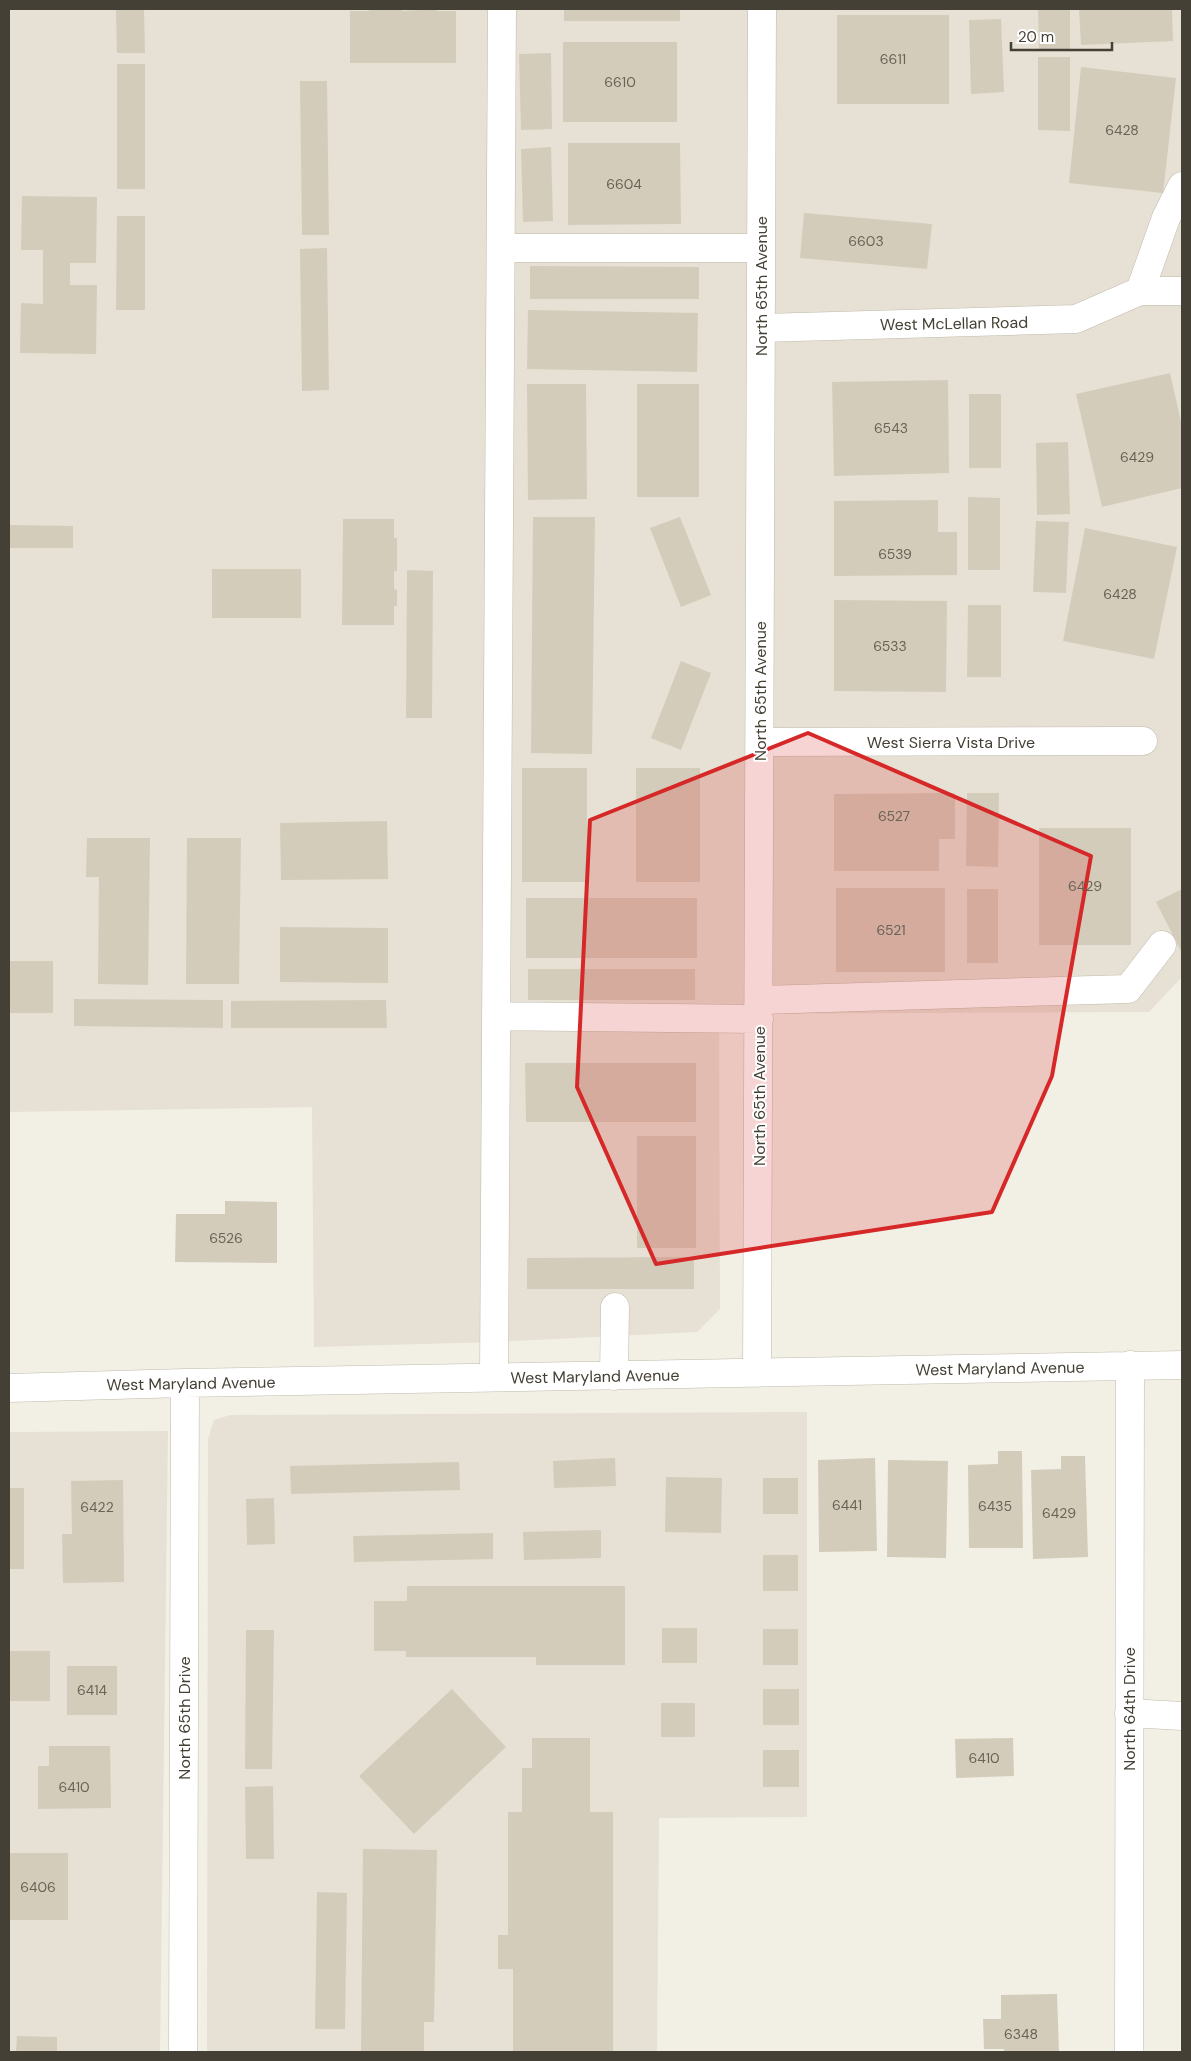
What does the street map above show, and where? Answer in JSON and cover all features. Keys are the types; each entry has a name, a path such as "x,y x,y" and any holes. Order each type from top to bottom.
{"street":[{"path":"494,1377 502,9"},
{"name":"North 65th Avenue","path":"758,1373 762,9"},
{"path":"1182,186 1166,218 1140,291 1182,290"},
{"path":"501,248 761,248"},
{"name":"West McLellan Road","path":"761,328 1076,319 1140,291"},
{"name":"West Sierra Vista Drive","path":"760,742 1143,741"},
{"path":"496,1016 759,1010 1128,989 1162,945"},
{"path":"614,1376 615,1307"},
{"name":"West Maryland Avenue","path":"9,1388 186,1383 1182,1365"},
{"name":"North 64th Drive","path":"1128,2052 1130,1366"},
{"name":"North 65th Drive","path":"183,2052 186,1383"},
{"path":"1129,1713 1182,1716"}],"highlighted area":[{"path":"808,733 1091,856 1052,1076 992,1212 656,1264 577,1087 590,820"}],"shaded area":[{"path":"9,9 1182,9 1182,977 1149,1012 719,1014 720,1309 697,1332 495,1342 314,1347 312,1107 9,1112"},
{"path":"807,1412 807,1817 659,1818 657,2052 207,2052 208,1439 214,1420 230,1415"},
{"path":"168,1431 160,2052 9,2052 9,1432"}],"building":[{"path":"116,9 144,9 145,53 117,53"},
{"path":"369,9 402,9 402,11 437,9 437,11 456,11 456,63 350,63 350,11 369,11"},
{"path":"564,9 680,9 680,21 564,21"},
{"path":"1038,9 1070,9 1070,49 1039,49"},
{"path":"1079,9 1172,9 1173,41 1081,45"},
{"path":"837,15 949,15 949,104 837,104"},
{"path":"1001,19 1004,92 971,94 969,20"},
{"path":"563,42 677,42 677,122 563,122"},
{"path":"551,53 552,129 521,130 519,54"},
{"path":"1038,57 1070,57 1070,131 1038,130"},
{"path":"117,64 145,64 145,189 117,189"},
{"path":"1081,67 1176,78 1163,193 1069,183"},
{"path":"300,81 327,81 329,235 302,235"},
{"path":"568,143 680,143 681,224 568,225"},
{"path":"551,147 553,221 523,222 521,149"},
{"path":"22,196 97,197 96,263 70,263 70,285 97,285 96,354 20,353 21,303 43,304 43,250 21,250"},
{"path":"804,213 932,224 927,269 800,258"},
{"path":"117,216 145,216 145,310 116,310"},
{"path":"327,248 329,390 302,391 300,249"},
{"path":"530,266 699,267 699,299 530,299"},
{"path":"528,310 698,313 697,372 527,369"},
{"path":"1170,373 1182,426 1182,488 1102,507 1076,394"},
{"path":"948,380 949,473 834,476 832,382"},
{"path":"527,384 586,384 587,499 528,500"},
{"path":"637,384 699,384 699,497 637,497"},
{"path":"969,394 1001,394 1001,468 969,468"},
{"path":"1068,442 1070,514 1037,515 1036,443"},
{"path":"968,497 1000,498 1000,570 968,570"},
{"path":"938,500 938,532 957,532 957,575 834,576 834,501"},
{"path":"533,517 595,517 592,754 531,753"},
{"path":"680,517 711,595 681,607 650,528"},
{"path":"343,519 394,519 394,538 397,538 397,571 394,571 394,589 397,590 397,606 394,606 394,625 342,625"},
{"path":"1036,521 1069,522 1066,593 1033,592"},
{"path":"9,525 73,526 73,548 9,548"},
{"path":"1085,528 1177,547 1154,659 1063,641"},
{"path":"212,569 301,569 301,618 212,618"},
{"path":"407,570 433,571 432,718 406,718"},
{"path":"834,600 947,601 946,692 834,691"},
{"path":"968,605 1001,605 1001,677 967,677"},
{"path":"681,661 711,673 681,750 651,738"},
{"path":"522,768 587,768 587,882 522,882"},
{"path":"636,768 700,768 700,882 636,882"},
{"path":"955,793 955,839 939,839 939,871 834,871 834,794"},
{"path":"967,793 999,793 998,867 966,866"},
{"path":"387,821 388,879 281,880 280,823"},
{"path":"1039,828 1131,828 1131,945 1039,945"},
{"path":"87,838 150,838 148,985 98,984 99,877 86,877"},
{"path":"187,838 241,838 239,984 186,984"},
{"path":"836,888 945,888 945,972 836,972"},
{"path":"967,889 998,889 998,963 967,963"},
{"path":"1182,889 1182,953 1156,902"},
{"path":"526,898 697,898 697,958 526,958"},
{"path":"280,927 388,928 388,983 280,982"},
{"path":"9,961 53,961 53,1013 9,1013"},
{"path":"528,969 695,969 695,1000 528,1000"},
{"path":"74,999 223,1000 223,1028 74,1026"},
{"path":"386,1000 387,1028 231,1028 231,1001"},
{"path":"525,1063 696,1063 696,1122 526,1122"},
{"path":"637,1136 696,1136 696,1248 637,1248"},
{"path":"225,1201 277,1202 277,1263 175,1262 176,1214 225,1214"},
{"path":"694,1257 694,1289 527,1289 527,1258"},
{"path":"998,1451 1022,1451 1023,1548 969,1548 968,1465 998,1464"},
{"path":"1061,1456 1085,1456 1088,1557 1033,1559 1031,1470 1061,1469"},
{"path":"615,1458 616,1486 554,1488 553,1461"},
{"path":"875,1458 877,1551 819,1552 818,1460"},
{"path":"888,1460 948,1461 946,1558 887,1557"},
{"path":"459,1462 460,1490 291,1494 290,1466"},
{"path":"666,1477 722,1478 721,1533 665,1532"},
{"path":"763,1478 798,1478 798,1514 763,1514"},
{"path":"123,1480 124,1582 63,1583 62,1534 72,1534 71,1481"},
{"path":"9,1488 24,1488 24,1569 9,1569"},
{"path":"274,1498 275,1544 247,1545 246,1499"},
{"path":"601,1530 601,1558 524,1560 523,1532"},
{"path":"493,1533 493,1559 354,1562 353,1536"},
{"path":"763,1555 798,1555 798,1591 763,1591"},
{"path":"407,1586 625,1586 625,1665 536,1665 536,1657 406,1657 406,1651 374,1651 374,1601 407,1601"},
{"path":"662,1628 697,1628 697,1663 662,1663"},
{"path":"763,1629 798,1629 798,1665 763,1665"},
{"path":"246,1630 274,1630 272,1769 245,1769"},
{"path":"9,1651 50,1651 50,1701 9,1701"},
{"path":"67,1666 117,1666 117,1715 67,1715"},
{"path":"452,1689 506,1747 414,1834 359,1776"},
{"path":"763,1689 799,1689 799,1725 763,1725"},
{"path":"661,1703 695,1703 695,1737 661,1737"},
{"path":"532,1738 590,1738 590,1812 613,1812 613,2052 513,2052 513,1969 498,1969 498,1935 508,1935 508,1812 522,1812 522,1768 532,1768"},
{"path":"1013,1738 1014,1776 956,1778 955,1739"},
{"path":"49,1746 110,1746 111,1808 38,1809 38,1766 49,1766"},
{"path":"763,1750 799,1750 799,1787 763,1787"},
{"path":"273,1786 274,1859 246,1859 245,1787"},
{"path":"363,1849 437,1850 434,2022 424,2022 424,2052 361,2051"},
{"path":"9,1853 68,1853 68,1920 9,1920"},
{"path":"317,1892 347,1893 345,2029 315,2029"},
{"path":"1057,1994 1059,2052 1004,2052 1004,2049 984,2049 983,2019 1001,2019 1001,1995"},
{"path":"17,2036 57,2037 57,2052 16,2052"}]}
